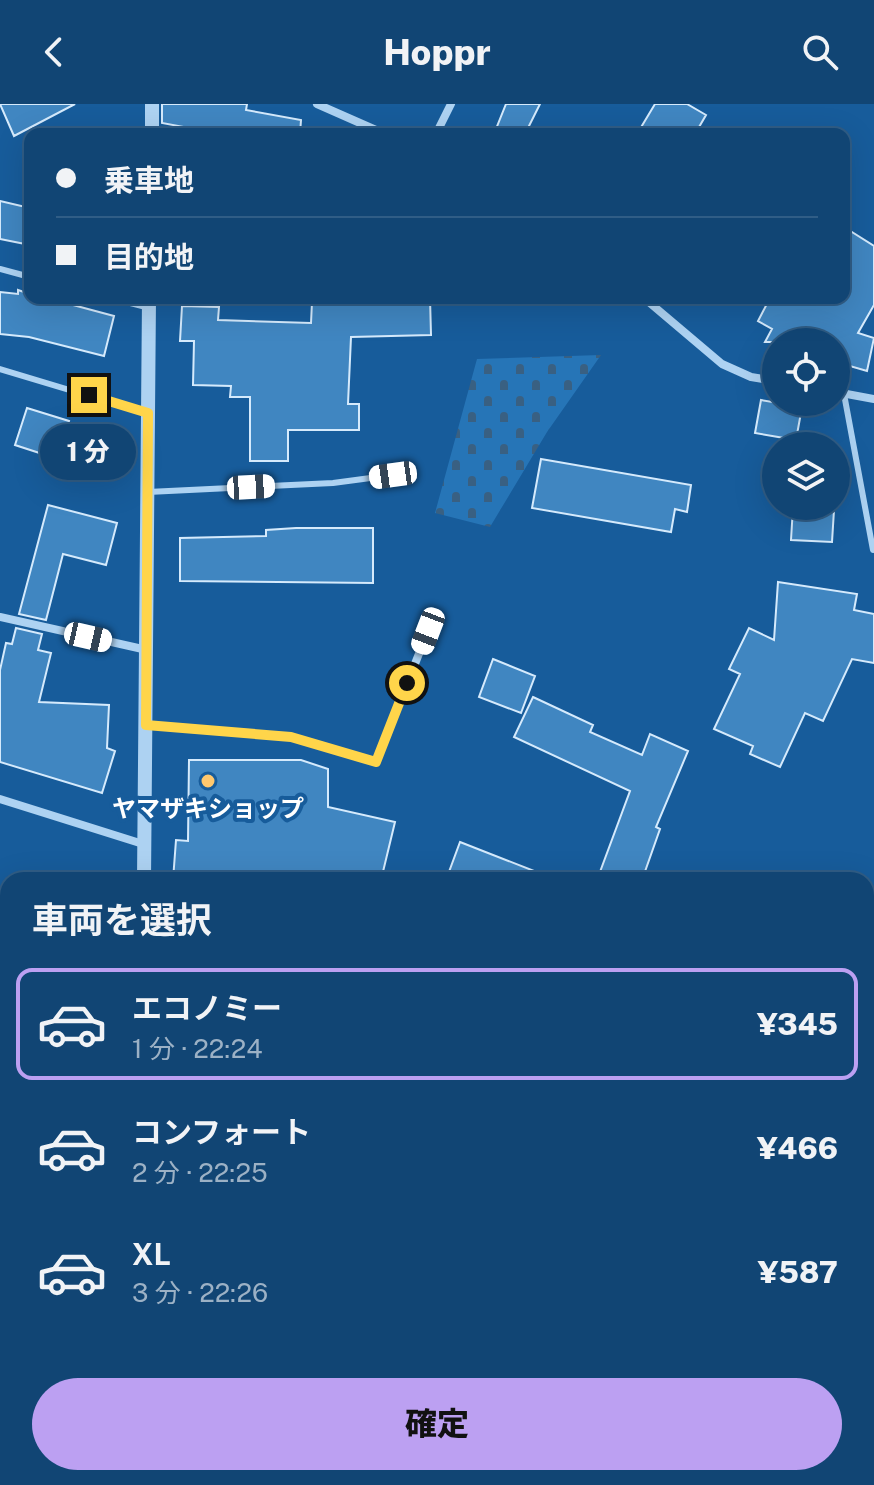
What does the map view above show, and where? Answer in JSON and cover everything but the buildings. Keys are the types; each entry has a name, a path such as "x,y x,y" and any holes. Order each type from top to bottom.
{"street":[{"path":"152,104 152,128"},
{"path":"317,104 371,128"},
{"path":"439,128 451,104"},
{"path":"144,872 149,304"},
{"path":"651,304 722,364 762,379"},
{"path":"850,395 874,399"},
{"path":"0,617 147,650"},
{"path":"146,725 291,737 376,762 428,631"},
{"path":"0,799 143,844"}],"lane":[{"path":"0,269 24,275"},
{"path":"0,369 148,413"},
{"path":"845,416 873,550"},
{"path":"148,492 333,483 393,475"}],"green space":[{"path":"601,355 547,432 490,527 435,513 477,359"}],"place":[{"name":"ヤマザキショップ","path":"208,781"}],"route":[{"path":"89,395 148,413 146,725 291,737 376,762 407,683"}]}
